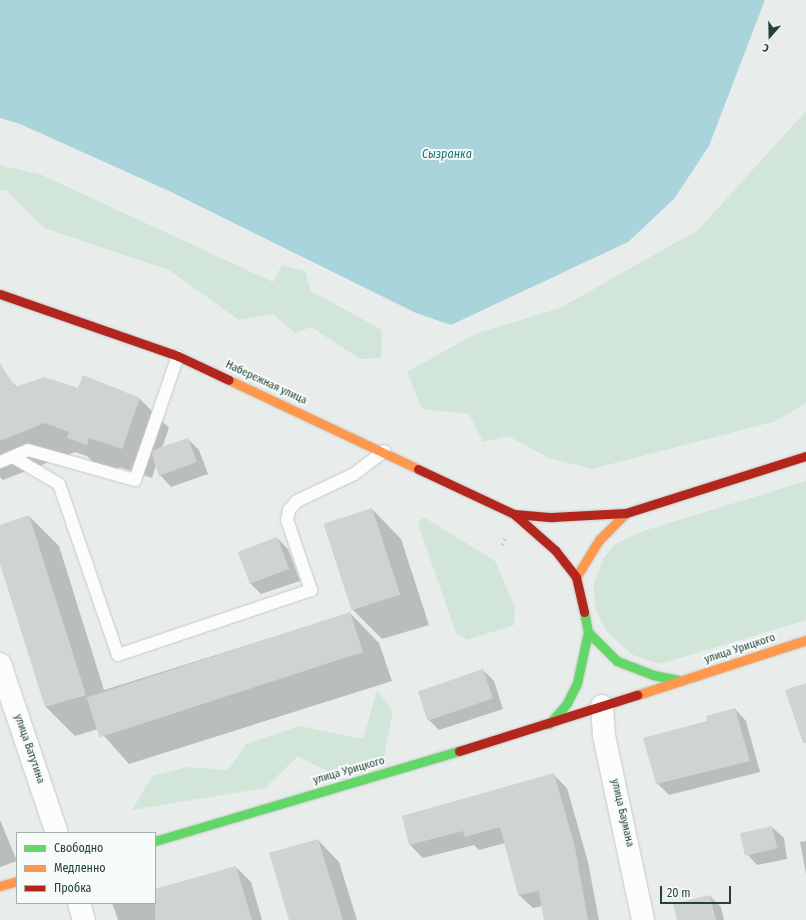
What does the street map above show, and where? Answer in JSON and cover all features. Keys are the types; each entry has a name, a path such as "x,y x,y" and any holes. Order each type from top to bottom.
{"main road":[{"name":"Набережная улица","path":"0,294 178,356 384,451 514,514"},
{"path":"514,514 552,517 626,513 806,456"},
{"path":"576,577 599,540 626,513"},
{"path":"514,514 554,550 576,577 588,632 577,683 567,703 549,724"},
{"path":"588,632 617,661 653,676 681,680"},
{"name":"улица Урицкого","path":"156,841 549,724 806,640"},
{"path":"0,886 16,881"}],"street":[{"name":"улица Ватутина","path":"0,664 57,832"},
{"name":"улица Баумана","path":"602,706 604,736 643,920"},
{"path":"79,904 84,920"}],"lane":[{"path":"0,462 28,450 135,480 178,356"},
{"path":"13,457 59,484 118,655 311,590 287,520 289,510 297,501 354,474 384,451"}],"green space":[{"path":"806,111 806,403 776,421 592,469 549,458 508,436 483,442 469,414 422,409 407,372 477,333 560,308 698,230"},
{"path":"0,165 42,175 273,282 282,265 305,271 311,291 382,330 381,358 360,359 311,327 295,333 273,314 239,320 169,270 44,228 7,191 0,190"},
{"path":"806,481 806,620 660,664 633,655 607,632 596,610 593,586 603,559 615,544 643,531"},
{"path":"424,517 495,561 515,607 514,625 467,640 456,633 419,527 418,522"},
{"path":"377,690 393,711 383,761 340,778 298,756 265,788 132,810 152,776 187,767 228,770 246,744 300,726 363,739"}],"water":[{"name":"Сызранка","path":"0,0 765,0 709,146 674,199 628,242 451,325 416,313 169,191 20,124 0,118"}],"building":[{"path":"0,363 15,387 44,377 78,388 83,375 140,398 122,449 89,438 87,445 67,438 69,432 45,423 0,441"},
{"path":"188,438 197,462 159,476 152,455 153,450"},
{"path":"372,508 400,595 352,610 323,524"},
{"path":"29,515 86,695 45,707 0,564 0,525"},
{"path":"277,537 289,569 250,584 238,552"},
{"path":"350,612 363,652 100,738 87,698"},
{"path":"483,669 493,698 428,721 418,691"},
{"path":"806,683 806,743 803,743 785,690"},
{"path":"735,708 750,761 656,784 643,738 707,721 706,716"},
{"path":"554,773 575,847 588,920 544,920 539,891 518,895 500,827 465,837 463,831 409,845 402,816"},
{"path":"772,826 777,848 745,856 740,833"},
{"path":"318,839 343,920 289,920 269,853"},
{"path":"236,866 252,920 155,920 156,889"},
{"path":"710,895 716,920 677,920 673,904"}],"traffic: fast":[{"path":"549,724 567,703 577,683 588,632 584,612"},
{"path":"588,632 617,661 653,675 679,680"},
{"path":"156,841 459,751"}],"traffic: slow":[{"path":"229,380 418,469"},
{"path":"576,577 599,540 626,513"},
{"path":"637,695 806,640"},
{"path":"0,886 16,881"}],"traffic: jam":[{"path":"0,294 178,356 229,380"},
{"path":"514,514 552,517 626,513 806,456"},
{"path":"418,469 514,514 555,550 576,577 584,612"},
{"path":"459,751 637,695"}]}
